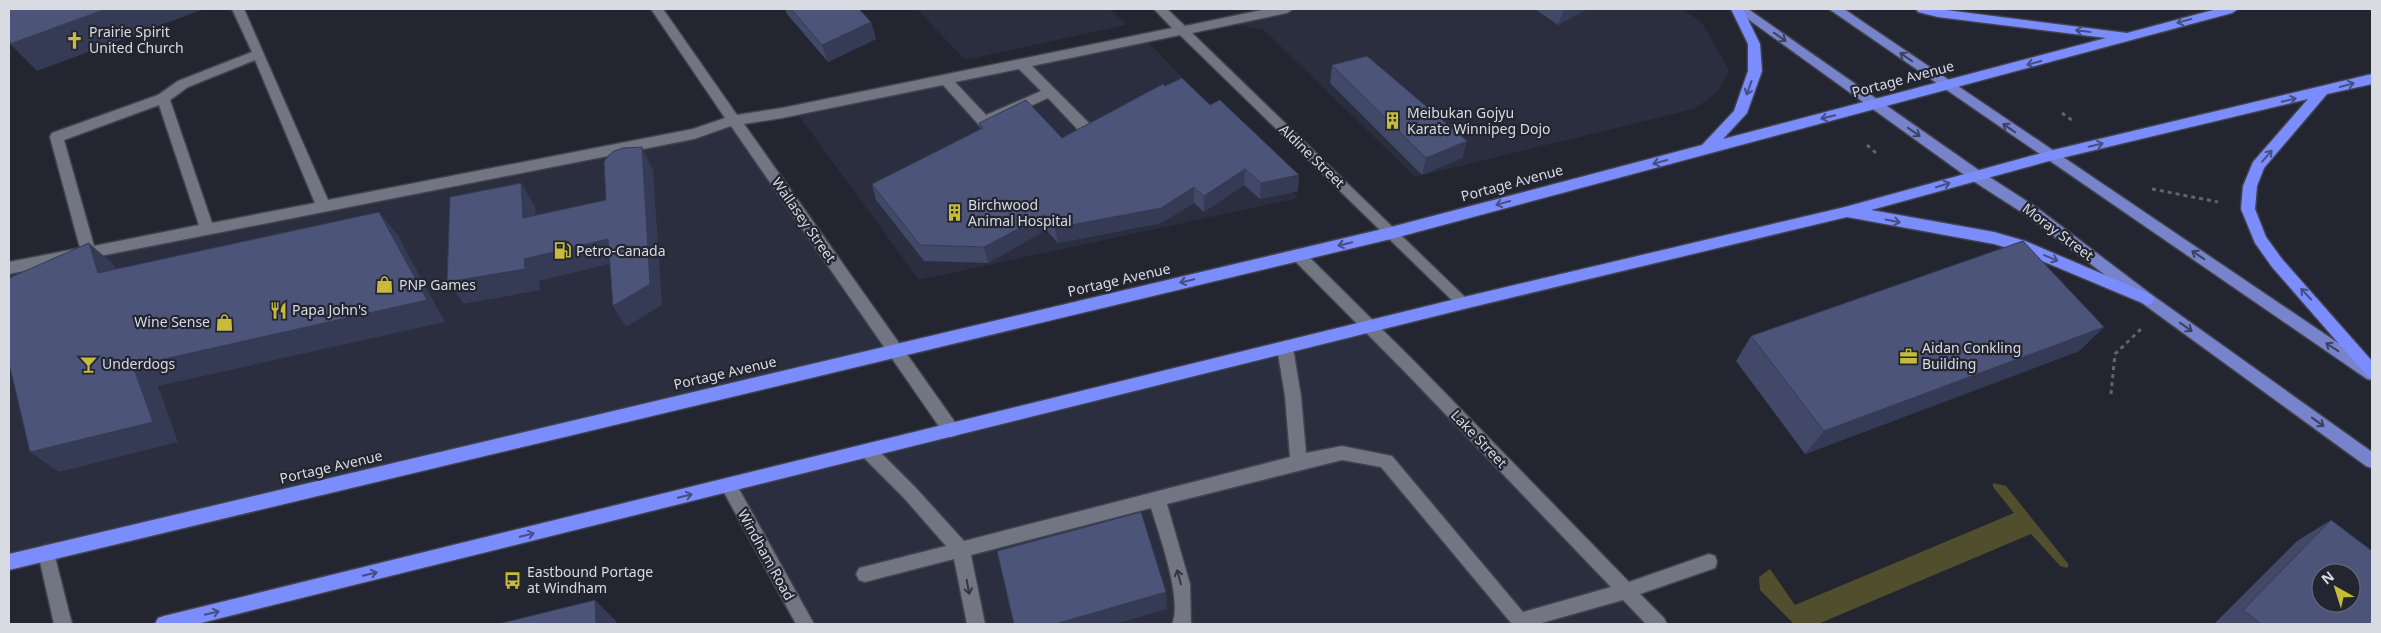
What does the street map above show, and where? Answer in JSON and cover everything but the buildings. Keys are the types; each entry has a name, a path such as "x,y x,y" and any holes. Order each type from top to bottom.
{"highway":[{"path":"1707,148 1740,113 1755,71 1754,44 1739,9"},
{"path":"1922,9 1938,13 2132,37"},
{"name":"Portage Avenue","path":"9,562 1391,233 2232,9"},
{"path":"164,624 1464,303 1845,212 2049,156 2372,79"},
{"path":"2322,92 2258,166 2250,186 2248,209 2260,239 2277,263 2372,373"},
{"path":"1845,212 1994,238 2025,247 2147,299"}],"main road":[{"name":"Moray Street","path":"1739,9 1975,175 2030,211 2147,299 2372,462"},
{"path":"1835,9 2049,156 2108,193 2372,373"}],"street":[{"path":"238,9 323,206"},
{"name":"Wallasey Street","path":"657,9 894,351 951,430"},
{"name":"Aldine Street","path":"1160,9 1464,303"},
{"path":"9,268 694,134 734,120 782,113 1287,9"},
{"path":"89,253 57,137 163,98 183,84 258,54"},
{"path":"1022,64 1087,130"},
{"path":"946,80 984,122 1050,92"},
{"path":"163,98 207,229"},
{"name":"Lake Street","path":"1298,255 1658,624"},
{"path":"1285,348 1293,396 1298,462"},
{"path":"868,451 910,493 961,550 976,624"},
{"path":"865,574 1298,462 1342,453 1386,461 1514,623 1625,590 1709,562"},
{"name":"Windham Road","path":"728,485 805,624"},
{"path":"1157,498 1181,584 1184,621 1181,624"},
{"path":"46,553 63,624"}],"path":[{"path":"2062,114 2073,121"},
{"path":"1867,145 1876,153"},
{"path":"2146,188 2218,202"},
{"path":"2112,394 2115,354 2143,328"}],"shaded area":[{"path":"917,9 1110,9 1126,25 965,60"},
{"path":"1291,9 1683,9 1703,24 1729,70 1718,92 1694,109 1415,177 1264,30 1223,22"},
{"path":"1148,42 1299,198 919,280 799,116"},
{"path":"734,120 894,351 9,562 9,268 694,134"},
{"path":"1370,327 1658,624 805,624 728,485"},
{"path":"1993,483 2006,486 2069,565 2067,568 2060,566 2031,534 1818,624 1794,624 1760,590 1759,577 1770,569 1795,605 2014,513 1993,487"}],"place":[{"name":"Prairie Spirit United Church","path":"75,40"},
{"name":"Meibukan Gojyu Karate Winnipeg Dojo","path":"1393,121"},
{"name":"Birchwood Animal Hospital","path":"954,213"},
{"name":"Petro-Canada","path":"562,251"},
{"name":"PNP Games","path":"385,285"},
{"name":"Papa John's","path":"278,310"},
{"name":"Wine Sense","path":"224,322"},
{"name":"Aidan Conkling Building","path":"1908,356"},
{"name":"Underdogs","path":"88,364"},
{"name":"Eastbound Portage at Windham","path":"513,580"}]}
